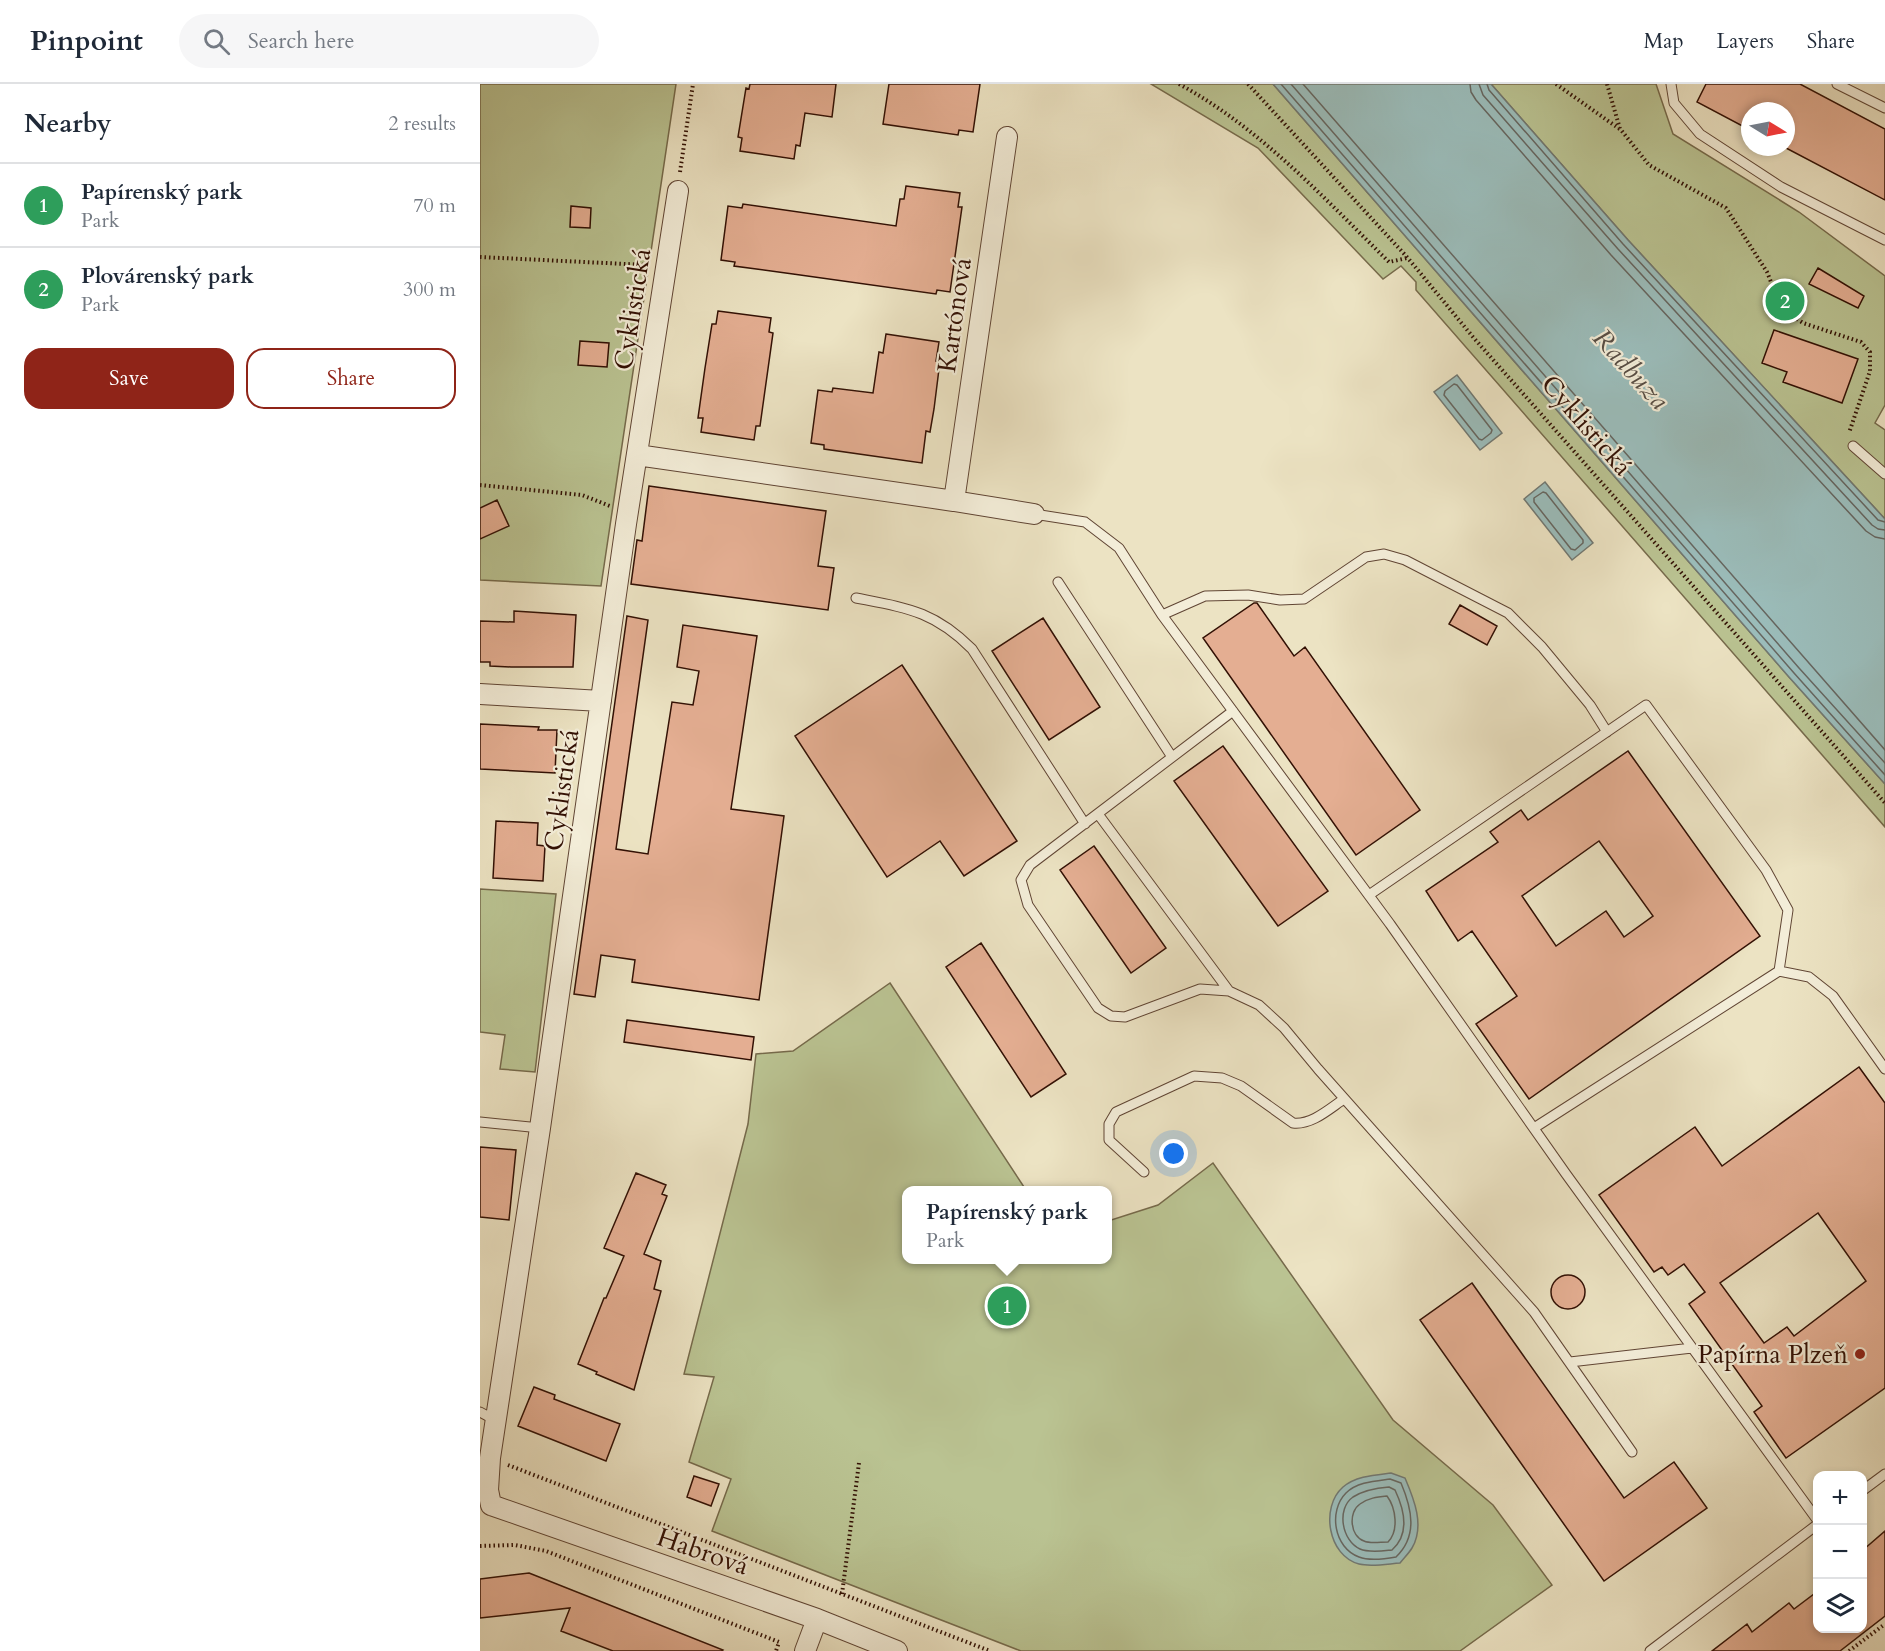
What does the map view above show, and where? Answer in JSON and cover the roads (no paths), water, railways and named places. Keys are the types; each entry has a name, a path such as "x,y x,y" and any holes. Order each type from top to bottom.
{"street":[{"name":"Kartónová","path":"954,501 1007,137"},
{"name":"Cyklistická","path":"485,1507 490,1458 488,1416 540,1128 626,524 678,191"},
{"path":"637,454 1034,514"},
{"path":"480,694 601,701"},
{"name":"Habrová","path":"485,1507 817,1619 897,1651"},
{"path":"805,1651 817,1619"}],"lane":[{"path":"1671,84 1674,103 1700,134 1781,187 1885,240"},
{"path":"1837,84 1885,108"},
{"path":"1853,446 1885,474"},
{"path":"1034,514 1085,522 1119,548 1162,615 1369,895 1813,1515"},
{"path":"1162,615 1205,596 1248,595 1280,600 1304,599 1366,557 1384,554 1405,560 1508,613 1549,655 1590,705 1607,732"},
{"path":"1058,582 1172,758"},
{"path":"856,598 908,609 932,618 954,631 972,649 1084,824"},
{"path":"1369,895 1646,705 1766,870 1788,910 1779,971"},
{"path":"1233,711 1030,865 1021,880 1028,905 1098,1008 1111,1016 1125,1017 1200,989 1229,991 1259,1005 1284,1028 1344,1099 1534,1312 1632,1452"},
{"path":"1098,814 1229,991"},
{"path":"1534,1128 1779,971 1809,977 1833,996 1885,1070"},
{"path":"1144,1172 1109,1140 1109,1124 1116,1112 1194,1076 1222,1078 1241,1086 1293,1123 1301,1124 1310,1121 1344,1099"},
{"path":"480,1122 540,1128"},
{"path":"1570,1362 1692,1348"},
{"path":"1867,1488 1885,1474"},
{"path":"1650,1651 1814,1525"}],"water":[{"name":"Radbuza","path":"1273,84 1491,84 1628,240 1885,519 1885,784 1789,677"},
{"path":"1457,375 1502,433 1480,450 1434,392"},
{"path":"1545,482 1593,543 1572,560 1524,499"},
{"path":"1391,1473 1405,1478 1412,1495 1418,1522 1416,1540 1400,1563 1359,1564 1348,1559 1334,1541 1331,1530 1331,1506 1336,1496 1348,1483"}],"place":[{"name":"Plovárenský park","path":"1785,301"},
{"name":"Papírenský park","path":"1007,1306"},
{"name":"Papírna Plzeň","path":"1860,1354"}]}
